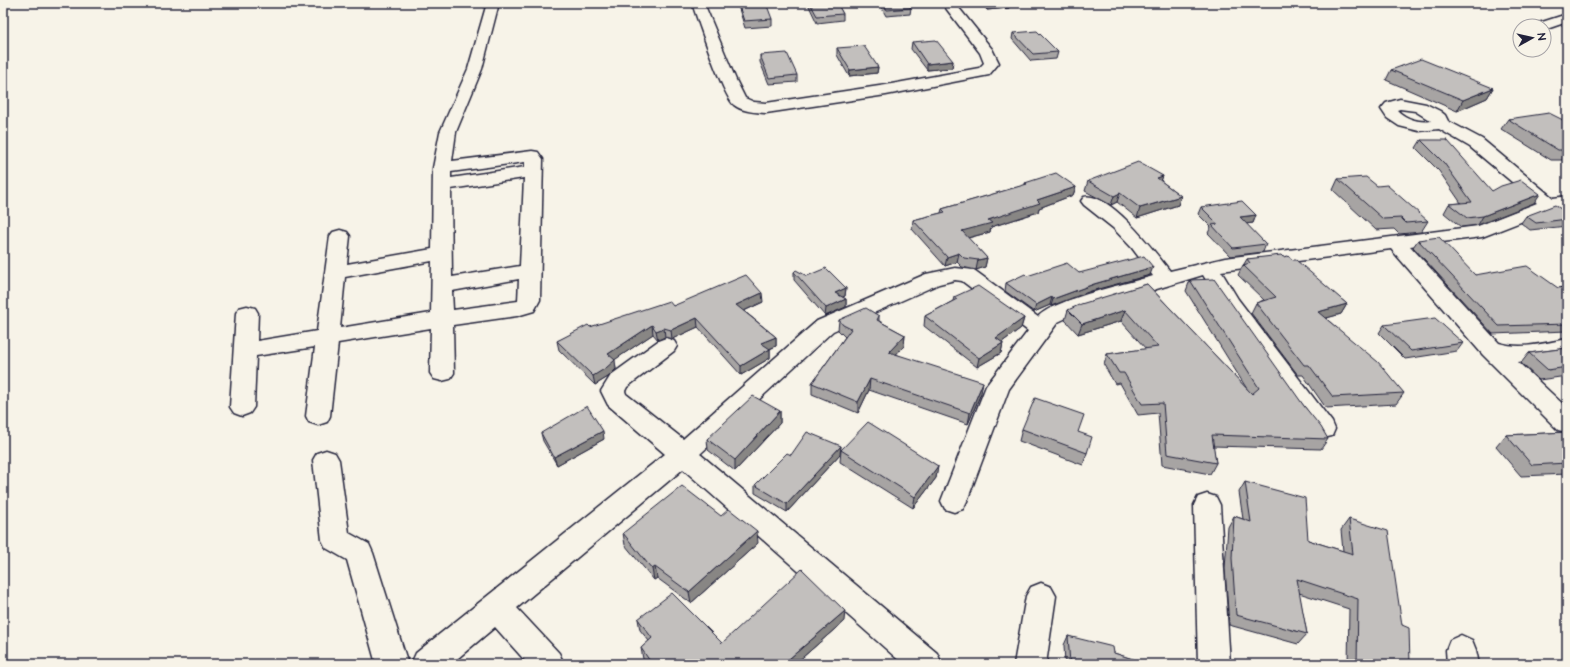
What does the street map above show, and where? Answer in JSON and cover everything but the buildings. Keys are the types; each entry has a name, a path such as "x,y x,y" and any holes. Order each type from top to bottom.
{"street":[{"path":"442,373 442,177 448,132 475,69 493,3"},
{"path":"698,3 728,80 740,101 751,107 766,108 901,87 984,72 992,63 987,52 948,3"},
{"path":"1552,23 1567,18"},
{"path":"1440,123 1476,143 1559,203"},
{"path":"246,350 442,319 517,309 526,306 529,300 534,159 532,156 442,177"},
{"path":"1090,201 1120,224 1139,244 1166,278"},
{"path":"954,501 998,386 1050,317 1068,308 1166,278 1210,268 1395,241 1482,231 1559,203"},
{"path":"318,416 340,236"},
{"path":"1395,241 1492,349 1567,423"},
{"path":"336,272 442,253"},
{"path":"1210,268 1230,303 1323,429"},
{"path":"441,286 530,271"},
{"path":"427,664 497,608 722,421 825,326 933,279 955,274 967,275 1041,330"},
{"path":"242,407 247,313"},
{"path":"666,346 618,381 613,391 616,399 817,568 911,660"},
{"path":"1492,349 1504,354 1522,354 1567,347"},
{"path":"326,460 336,540 359,553 392,664"},
{"path":"1207,505 1214,664"},
{"path":"1030,664 1041,596"},
{"path":"497,608 548,664"}]}
